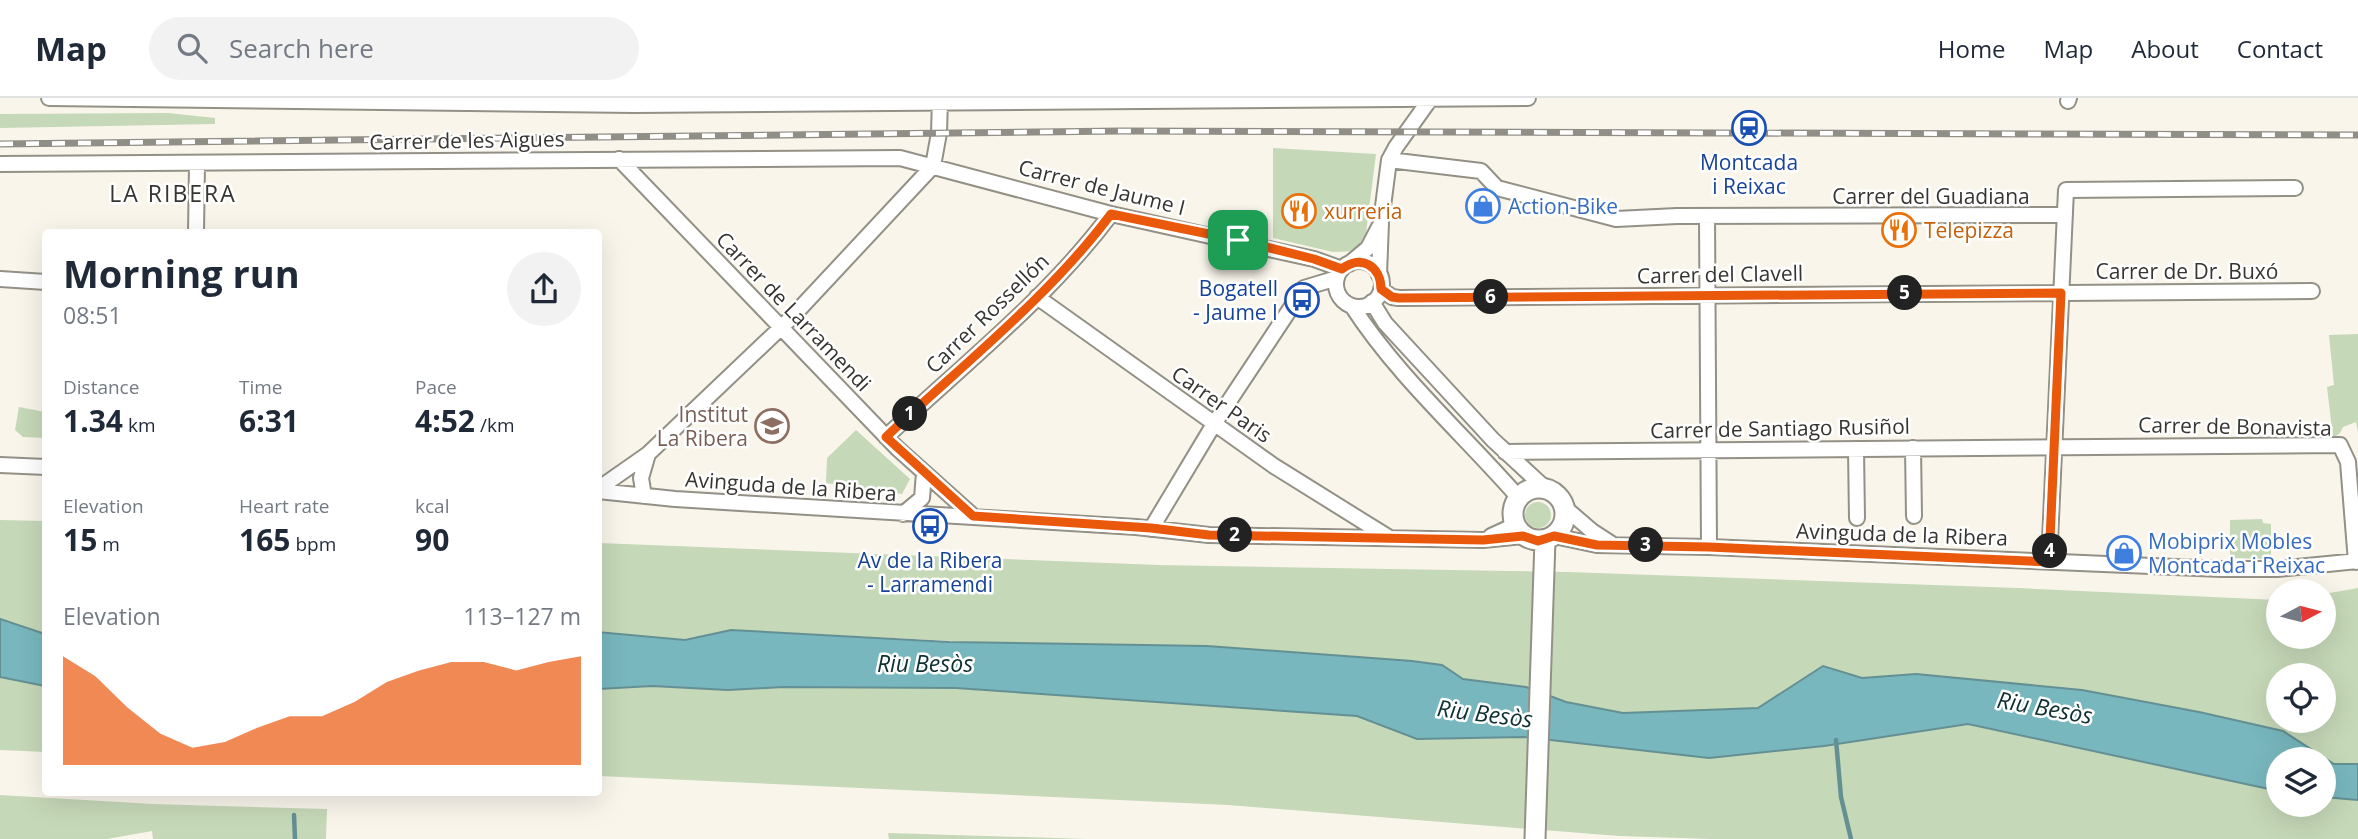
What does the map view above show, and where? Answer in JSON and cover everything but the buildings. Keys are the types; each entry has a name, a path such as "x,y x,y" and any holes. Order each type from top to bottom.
{"street":[{"path":"49,98 470,101 1528,98"},
{"path":"1352,306 1363,307 1373,302 1380,282 1381,222 1389,160 1430,99"},
{"path":"602,487 648,454 779,327 933,166 939,133 940,101"},
{"name":"Carrer de les Aigues","path":"0,164 900,158 933,166"},
{"name":"Carrer de Larramendi","path":"620,159 886,437 973,516"},
{"name":"Carrer del Guadiana","path":"1389,160 1481,171 1497,188 1616,219 1677,216 2065,215"},
{"path":"196,229 197,164"},
{"name":"Carrer de Jaume I","path":"933,166 1111,214 1238,240 1314,259 1343,270"},
{"path":"2049,562 2066,190 2295,188"},
{"name":"Carrer Rossellón","path":"886,437 1037,297 1090,241 1111,214"},
{"path":"1707,217 1709,547"},
{"path":"1381,222 1368,248 1343,270 1336,287 1340,298 1352,306 1395,363 1518,498"},
{"path":"1151,528 1214,424 1304,288 1364,262 1372,266 1380,282"},
{"path":"0,279 42,282"},
{"name":"Carrer del Clavell","path":"1380,282 1392,297 1399,298 2061,293"},
{"name":"Carrer de Dr. Buxó","path":"2061,293 2312,291"},
{"name":"Carrer Paris","path":"1037,297 1285,473 1388,537"},
{"path":"1373,302 1385,323 1505,452 1557,496 1564,507 1612,544"},
{"name":"Carrer de Bonavista","path":"2055,447 2340,446 2348,461 2357,562"},
{"name":"Carrer de Santiago Rusiñol","path":"1505,452 2055,447"},
{"path":"1913,448 1914,516"},
{"path":"1856,449 1857,517"},
{"path":"643,496 641,478 648,454"},
{"path":"0,465 42,467"},
{"path":"903,514 922,498 924,473"},
{"path":"1546,489 1536,488 1518,498 1513,516 1519,531 1548,544"},
{"name":"Avinguda de la Ribera","path":"602,491 643,496 903,514 1151,528 1209,535 1483,540 1519,531"},
{"path":"1535,839 1548,544 1563,523 1564,507"},
{"name":"Avinguda de la Ribera","path":"1548,544 1709,547 2221,569 2277,569 2357,562"}],"green space":[{"path":"168,113 215,118 215,124 0,128 0,114"},
{"path":"1273,148 1376,154 1366,233 1356,251 1333,252 1273,238"},
{"path":"2358,334 2358,432 2356,422 2343,427 2333,438 2327,387 2334,385 2329,335"},
{"path":"19,407 42,411 42,438 23,437 15,430"},
{"path":"856,430 910,479 902,494 826,483 827,458"},
{"path":"1538,502 1547,506 1551,515 1547,524 1538,528 1529,524 1525,515 1529,506"},
{"path":"2262,519 2263,523 2271,524 2271,559 2230,558 2230,520"},
{"path":"0,520 42,521 42,633 0,619"},
{"path":"602,543 1159,565 1568,572 2266,599 2266,649 2336,649 2336,592 2358,588 2358,764 2336,764 2336,747 2307,747 2285,733 2336,733 2336,663 2266,663 2266,727 2082,690 1916,674 1862,678 1823,666 1758,708 1623,713 1566,702 1526,687 1463,679 1442,665 731,630 685,640 602,632"},
{"path":"0,677 42,685 42,752 0,750"},
{"path":"652,686 728,690 783,687 956,688 1357,716 1417,739 1523,737 1563,741 1824,746 1968,724 2266,788 2266,817 2336,817 2336,798 2358,800 2358,839 1712,839 1619,836 1228,805 602,776 602,689"},
{"path":"0,795 153,804 327,809 326,839 153,839 152,831 107,839 0,839"},
{"path":"888,833 1087,839 889,839"}],"water":[{"path":"0,619 42,633 42,685 0,677"},
{"name":"Riu Besòs","path":"731,630 949,642 1207,646 1412,661 1442,665 1463,679 1526,687 1566,702 1623,713 1758,708 1823,666 1862,678 1916,674 2082,690 2266,727 2266,733 2286,733 2308,747 2266,747 2266,788 1968,724 1824,746 1709,758 1523,737 1417,739 1357,716 956,688 783,687 728,690 652,686 602,689 602,632 685,640"},
{"path":"2336,764 2358,764 2358,800 2336,798"}],"waterway":[{"path":"1836,740 1841,797 1851,839"},
{"path":"294,815 295,839"}],"railway":[{"path":"0,144 1122,131 2358,135"}],"place":[{"name":"Montcada i Reixac","path":"1749,128"},
{"name":"Action-Bike","path":"1483,206"},
{"name":"xurreria","path":"1299,211"},
{"name":"Telepizza","path":"1899,230"},
{"name":"Bogatell - Jaume I","path":"1302,300"},
{"name":"Institut La Ribera","path":"772,426"},
{"name":"Av de la Ribera - Larramendi","path":"930,526"},
{"name":"Mobiprix Mobles Montcada i Reixac","path":"2124,553"}],"district":[{"name":"LA RIBERA","path":"173,193"}],"route":[{"path":"1111,214 1238,240 1314,259 1342,269 1351,263 1364,262 1376,270 1381,289 1392,297 1399,298 2061,293 2049,562 1709,547 1597,545 1554,536 1538,541 1523,536 1483,540 1209,535 1151,528 973,516 886,437 1037,297 1090,241 1111,214"}]}
